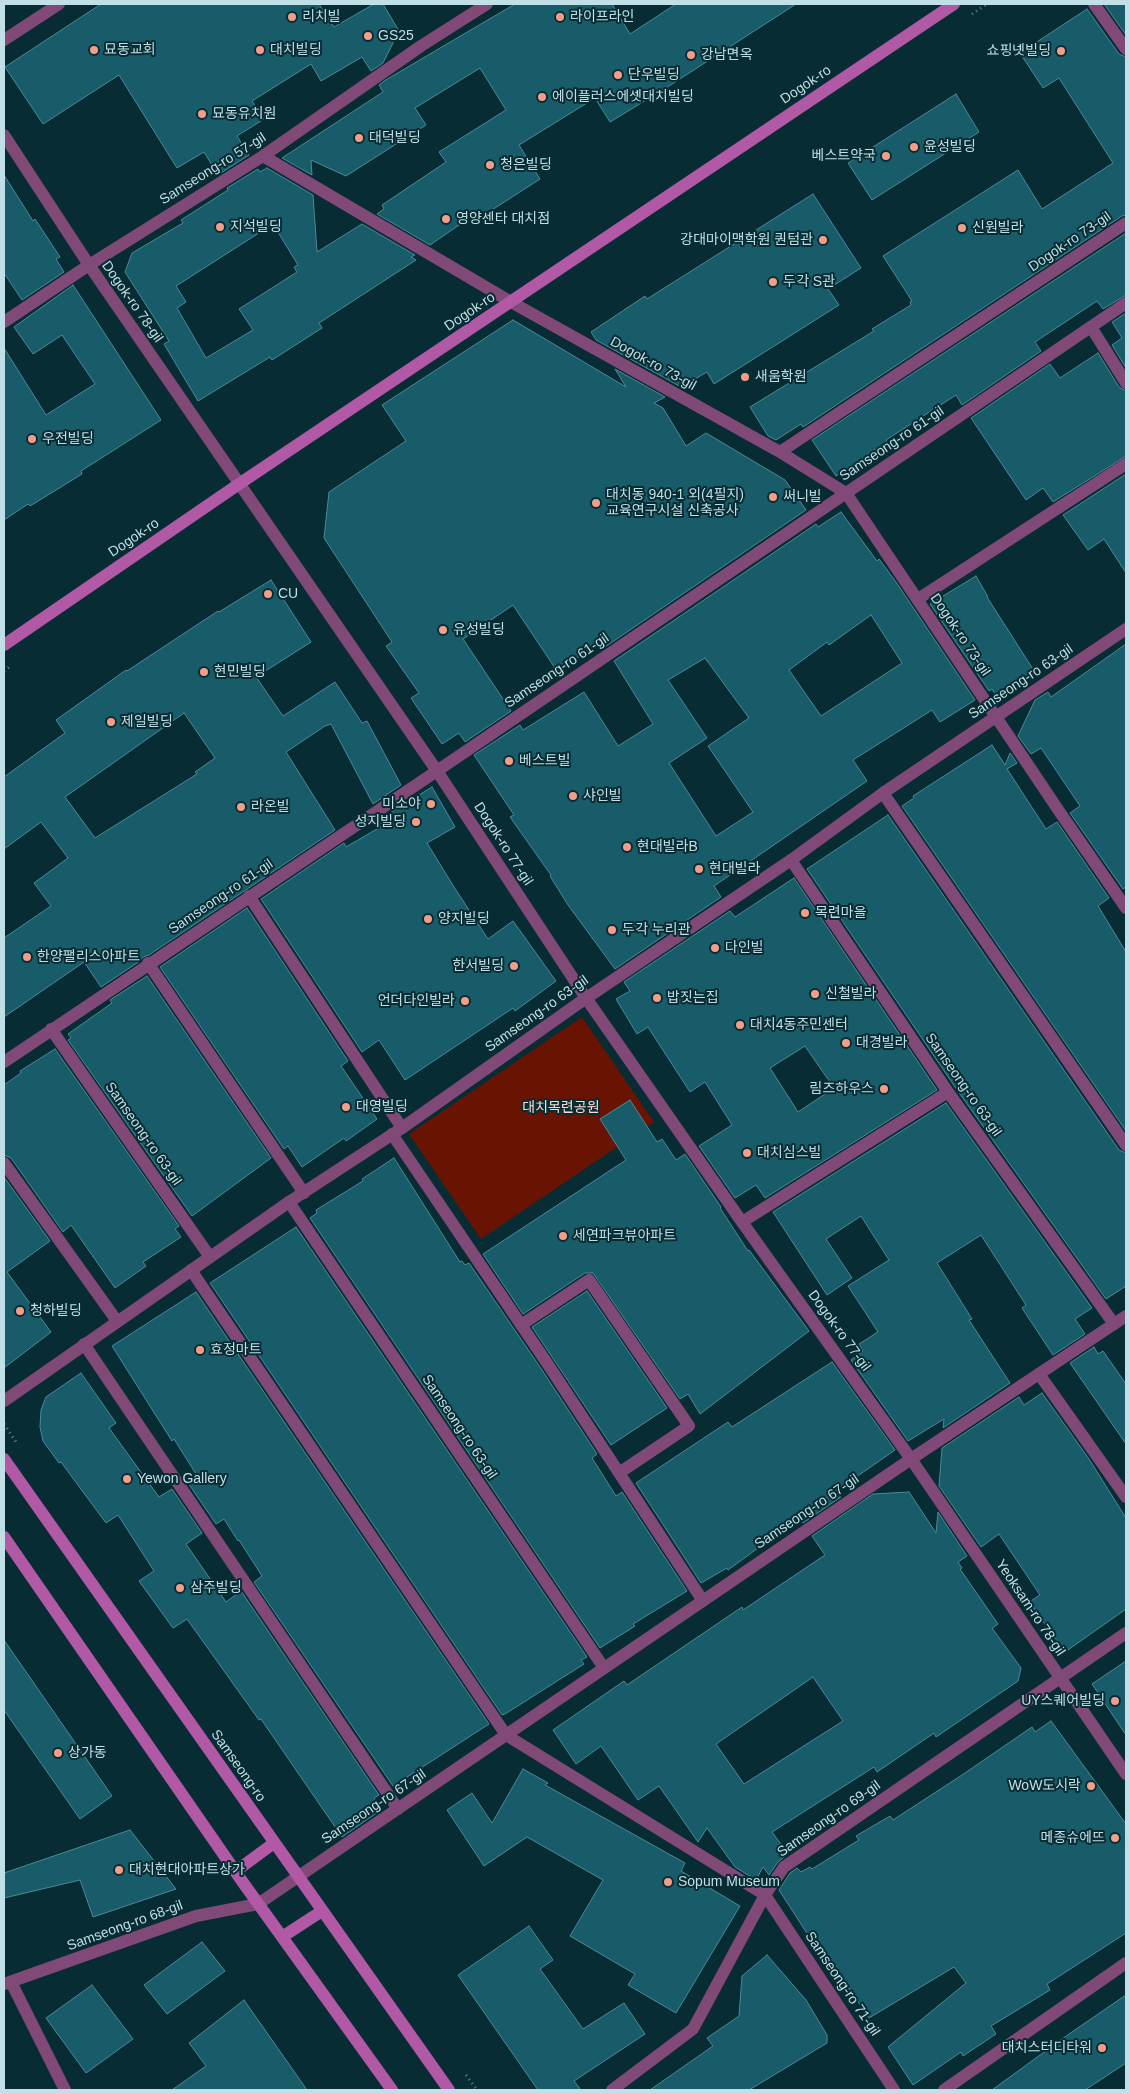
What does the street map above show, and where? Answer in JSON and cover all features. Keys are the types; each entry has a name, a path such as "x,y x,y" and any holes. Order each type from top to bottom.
{"main road":[{"name":"Dogok-ro","path":"4,645 239,484 954,4"},
{"name":"Samseong-ro","path":"4,1459 449,2090"},
{"path":"4,1537 258,1904 392,2090"},
{"path":"236,1871 274,1843"},
{"path":"282,1937 322,1911"}],"street":[{"path":"4,40 59,4"},
{"name":"Samseong-ro 57-gil","path":"4,322 89,265 263,156 421,46 487,4"},
{"path":"1094,4 1126,49"},
{"name":"Dogok-ro 78-gil","path":"4,135 89,265 239,484"},
{"name":"Dogok-ro 73-gil","path":"263,156 511,302 780,452 846,493 1126,908"},
{"name":"Dogok-ro 73-gil","path":"780,452 1126,223"},
{"name":"Samseong-ro 61-gil","path":"4,1062 148,963 437,771 1126,303"},
{"path":"1091,327 1126,383"},
{"path":"918,599 1126,464"},
{"name":"Dogok-ro 77-gil","path":"239,484 437,771 586,998 742,1222 911,1459"},
{"name":"Samseong-ro 63-gil","path":"4,1401 210,1256 397,1131 586,998 791,860 996,716 1126,629"},
{"path":"884,794 948,890 1126,1145"},
{"name":"Samseong-ro 63-gil","path":"791,860 948,1092 1114,1324"},
{"path":"249,896 521,1325 703,1601"},
{"path":"148,963 304,1193"},
{"name":"Samseong-ro 63-gil","path":"51,1029 210,1256"},
{"path":"742,1222 948,1092"},
{"path":"4,1163 117,1321"},
{"name":"Samseong-ro 63-gil","path":"289,1202 604,1668"},
{"path":"192,1270 506,1735 765,1895"},
{"path":"521,1325 589,1280 689,1426 619,1473"},
{"name":"Samseong-ro 67-gil","path":"258,1904 911,1459 1126,1316"},
{"path":"84,1344 398,1809"},
{"path":"1039,1374 1126,1497"},
{"name":"Yeoksam-ro 78-gil","path":"911,1459 1126,1774"},
{"name":"Samseong-ro 69-gil","path":"612,2090 693,2029 765,1895 784,1867 1126,1633"},
{"name":"Samseong-ro 71-gil","path":"765,1895 894,2090"},
{"name":"Samseong-ro 68-gil","path":"7,1983 196,1916 258,1904"},
{"path":"944,2090 1126,1963"},
{"path":"7,1983 65,2090"}],"green space":[{"name":"대치목련공원","path":"582,1017 654,1122 481,1239 409,1134"}],"building":[{"path":"101,4 319,4 334,27 374,4 383,4 399,31 383,63 371,71 362,57 321,81 311,64 252,101 264,119 237,136 249,155 218,175 204,152 177,168 119,75 43,124 5,67"},
{"path":"515,4 612,4 630,34 676,4 796,4 610,122 595,98 519,145 540,179 481,217 478,212 430,245 377,214 384,209 382,205 446,162 439,152 506,110 480,68 415,108 426,125 346,176 311,160 312,175 282,158 383,92 379,85 384,81"},
{"path":"1104,4 1126,4 1126,35"},
{"path":"1087,9 1119,54 1126,57 1126,215 803,427 801,424 776,440 768,436 750,407 874,331 872,329 911,305 910,302 912,301 883,256 1018,170 1042,209 1113,163 1059,78 1043,88 1020,53"},
{"name":"윤성빌딩","path":"956,94 979,132 872,200 848,163"},
{"path":"267,168 313,195 317,252 362,224 415,255 411,257 416,260 319,323 322,328 272,360 270,357 198,401 164,344 169,341 125,272 132,253 183,223 181,220 228,190 227,188 258,169 260,172","holes":["273,224 298,265 294,267 297,272 239,309 253,330 206,358 177,308 186,302 176,286"]},
{"path":"4,175 33,221 35,219 60,257 56,259 64,272 22,300 4,273"},
{"path":"813,194 861,268 828,289 839,305 714,384 707,372 681,387 596,340 591,332 645,296 647,299"},
{"path":"1126,233 1126,295 1103,309 1097,301 1035,342 1041,351 962,405 956,395 886,440 887,442 836,476 812,440"},
{"path":"73,285 161,420 81,471 82,474 30,506 28,504 4,520 4,348 46,415 95,384 62,335 33,354 14,327"},
{"path":"1126,313 1126,368 1112,345 1122,338 1112,322"},
{"name":"대치동 940-1 외(4필지) 교육연구시설 신축공사","path":"513,320 626,387 615,369 665,397 654,403 663,408 686,446 706,433 785,480 806,510 605,647 602,642 557,671 513,605 463,639 511,711 465,742 459,733 442,744 411,698 419,693 386,646 392,642 324,538 329,492 406,441 382,405"},
{"path":"1098,353 1119,387 1126,391 1126,456 1053,502 1043,488 1026,500 971,418 1050,364 1060,378"},
{"path":"1126,474 1126,573 1104,539 1088,550 1063,515"},
{"path":"841,512 877,561 879,559 896,582 975,700 940,722 932,710 853,760 867,781 714,886 721,897 615,969 568,905 551,875 510,817 514,815 474,755 520,725 523,730 584,692 618,746 653,724 614,661 816,524 818,527","holes":["871,615 902,663 821,716 789,670 827,642 829,645","705,658 749,718 708,746 753,812 716,836 669,763 707,738 668,680"]},
{"path":"976,576 987,597 1036,674 998,699 992,689 989,691 930,604"},
{"path":"271,580 311,642 256,677 283,716 335,682 362,723 367,721 401,785 373,804 331,724 325,726 286,752 335,830 149,955 143,957 140,961 101,987 84,962 4,1017 4,938 51,906 34,883 68,858 41,822 4,849 4,777 65,733 56,720 126,670","holes":["184,713 215,758 195,772 197,774 95,838 65,797"]},
{"path":"1126,644 1126,887 1123,889 1070,813 1080,806 1041,748 1031,754 1018,736 1035,700 1048,692 1051,697"},
{"path":"992,745 1005,765 1010,753 1017,763 1007,769 1046,829 1057,822 1109,898 1098,906 1126,952 1126,1131 902,806 914,798 913,796"},
{"path":"432,787 455,827 427,843 454,887 488,939 513,921 556,981 515,1011 513,1008 405,1080 379,1040 362,1052 261,899 344,843 346,847 382,826 379,820"},
{"path":"888,815 1119,1150 1126,1153 1126,1286 1106,1299 955,1087 807,869"},
{"path":"794,878 937,1090 765,1198 756,1185 735,1198 699,1146 732,1125 705,1082 690,1092 648,1027 637,1034 616,999 630,991 624,982 730,911 735,917","holes":["805,1046 834,1088 798,1112 770,1068"]},
{"path":"247,908 348,1061 341,1066 377,1119 346,1141 344,1138 302,1167 288,1146 284,1149 160,967"},
{"path":"147,976 271,1158 192,1216 68,1040 71,1038 68,1034 112,1003 110,1000"},
{"path":"55,1049 179,1226 175,1229 181,1237 143,1262 146,1266 115,1288 71,1225 63,1232 11,1158 4,1155 4,1085 21,1073 20,1071"},
{"path":"630,1100 657,1142 662,1139 676,1160 685,1154 748,1251 809,1331 700,1414 688,1394 680,1399 593,1273 585,1273 523,1314 483,1254 626,1160 600,1119"},
{"path":"946,1103 1092,1308 1075,1319 1085,1334 1053,1355 1022,1308 1026,1305 981,1235 937,1263 972,1319 969,1320 1010,1383 943,1428 944,1419 908,1441 851,1360 863,1351 859,1344 878,1332 848,1286 889,1260 861,1216 826,1239 852,1278 827,1295 773,1212"},
{"path":"394,1158 460,1262 462,1261 465,1265 469,1263 542,1370 597,1454 592,1458 616,1496 622,1492 687,1591 633,1624 635,1626 600,1648 310,1218 317,1213 316,1210 363,1181 362,1179"},
{"path":"4,1177 50,1241 7,1272 51,1332 4,1368"},
{"path":"296,1227 587,1657 581,1660 584,1664 505,1714 502,1715 210,1283"},
{"path":"587,1291 667,1408 611,1445 532,1327"},
{"path":"196,1292 489,1724 393,1786 254,1582 262,1576 239,1540 224,1519 216,1524 186,1480 196,1474 174,1439 172,1441 112,1346"},
{"path":"1094,1347 1098,1354 1103,1351 1126,1384 1126,1444 1070,1363"},
{"path":"832,1362 895,1450 826,1498 841,1497 803,1523 799,1518 728,1570 727,1568 701,1583 636,1483 728,1422 732,1427"},
{"path":"81,1373 116,1423 109,1428 159,1497 172,1489 202,1533 186,1544 226,1602 241,1591 379,1795 374,1798 381,1810 342,1837 261,1719 259,1720 187,1619 173,1628 139,1581 154,1571 118,1515 106,1523 43,1441 40,1427 41,1410 46,1397"},
{"path":"1042,1393 1089,1459 1126,1518 1126,1609 1065,1652 1029,1602 1040,1595 999,1534 981,1547 939,1486 942,1448 1019,1397 1024,1405"},
{"path":"909,1492 936,1533 938,1512 967,1556 958,1562 962,1568 960,1569 998,1624 992,1628 1021,1668 1018,1681 936,1737 934,1733 877,1772 874,1767 772,1832 788,1854 778,1862 769,1875 763,1867 756,1880 735,1867 707,1828 698,1842 659,1786 638,1800 601,1746 576,1764 553,1730 624,1681 627,1685 742,1607 743,1610 825,1555 812,1536 873,1494","holes":["813,1677 843,1721 744,1784 716,1744"]},
{"name":"상가동","path":"4,1640 112,1796 80,1819 4,1710"},
{"name":"UY스퀘어빌딩","path":"1126,1661 1126,1735 1092,1684"},
{"path":"1051,1721 1126,1824 1126,1933 1047,1984 1050,1990 991,2026 996,2034 963,2056 961,2052 913,2085 888,2047 966,1983 954,1967 869,2018 843,1980 839,1983 779,1890 790,1873 797,1868 801,1872 810,1867 812,1869 859,1840 856,1836 890,1816 893,1820 1032,1727 1035,1732"},
{"path":"523,1769 548,1783 545,1785 685,1863 681,1871 740,1906 676,2013 628,1985 635,1974 570,1936 603,1880 527,1837 484,1866 447,1810 472,1793 492,1823"},
{"name":"대치현대아파트상가","path":"130,1830 176,1889 93,1917 80,1880 4,1898 4,1873"},
{"path":"529,1926 553,1960 540,1969 583,2029 624,2003 645,2034 574,2081 581,2090 538,2090 458,1975"},
{"path":"202,1942 225,1971 167,2014 144,1985"},
{"path":"767,1955 806,2000 827,2035 827,2043 749,2090 650,2090 713,2046 707,2038 739,2016 742,1976"},
{"path":"92,1985 133,2039 86,2073 46,2018"},
{"path":"1126,1995 1126,2063 1085,2090 992,2090 1069,2034"},
{"path":"244,2000 307,2090 172,2090 206,2066 189,2043"}],"place":[{"name":"리치빌","path":"292,17"},
{"name":"라이프라인","path":"560,17"},
{"name":"GS25","path":"368,36"},
{"name":"묘동교회","path":"94,50"},
{"name":"대치빌딩","path":"260,50"},
{"name":"쇼핑넷빌딩","path":"1061,51"},
{"name":"강남면옥","path":"691,55"},
{"name":"단우빌딩","path":"618,75"},
{"name":"에이플러스에셋대치빌딩","path":"542,97"},
{"name":"묘동유치원","path":"202,114"},
{"name":"대덕빌딩","path":"359,138"},
{"name":"윤성빌딩","path":"914,147"},
{"name":"베스트약국","path":"886,156"},
{"name":"청은빌딩","path":"490,165"},
{"name":"영양센타 대치점","path":"446,219"},
{"name":"지석빌딩","path":"220,227"},
{"name":"신원빌라","path":"962,228"},
{"name":"강대마이맥학원 퀀텀관","path":"823,240"},
{"name":"두각 S관","path":"773,282"},
{"name":"새움학원","path":"745,377"},
{"name":"우전빌딩","path":"32,439"},
{"name":"써니빌","path":"773,497"},
{"name":"대치동 940-1 외(4필지) 교육연구시설 신축공사","path":"596,503"},
{"name":"CU","path":"268,594"},
{"name":"유성빌딩","path":"443,630"},
{"name":"현민빌딩","path":"204,672"},
{"name":"제일빌딩","path":"111,722"},
{"name":"베스트빌","path":"509,761"},
{"name":"샤인빌","path":"573,796"},
{"name":"미소야","path":"431,804"},
{"name":"라온빌","path":"241,807"},
{"name":"성지빌딩","path":"416,822"},
{"name":"현대빌라B","path":"627,847"},
{"name":"현대빌라","path":"699,869"},
{"name":"목련마을","path":"805,913"},
{"name":"양지빌딩","path":"428,919"},
{"name":"두각 누리관","path":"612,930"},
{"name":"다인빌","path":"715,948"},
{"name":"한양팰리스아파트","path":"27,957"},
{"name":"한서빌딩","path":"514,966"},
{"name":"신철빌라","path":"815,994"},
{"name":"밥짓는집","path":"657,998"},
{"name":"언더다인빌라","path":"465,1001"},
{"name":"대치4동주민센터","path":"740,1025"},
{"name":"대경빌라","path":"846,1043"},
{"name":"림즈하우스","path":"884,1089"},
{"name":"대영빌딩","path":"346,1107"},
{"name":"대치심스빌","path":"747,1153"},
{"name":"세연파크뷰아파트","path":"563,1236"},
{"name":"청하빌딩","path":"20,1311"},
{"name":"효정마트","path":"200,1350"},
{"name":"Yewon Gallery","path":"127,1479"},
{"name":"삼주빌딩","path":"180,1588"},
{"name":"UY스퀘어빌딩","path":"1115,1701"},
{"name":"상가동","path":"58,1753"},
{"name":"WoW도시락","path":"1091,1786"},
{"name":"메종슈에뜨","path":"1115,1838"},
{"name":"대치현대아파트상가","path":"119,1870"},
{"name":"Sopum Museum","path":"668,1882"},
{"name":"대치스터디타워","path":"1102,2048"}]}
